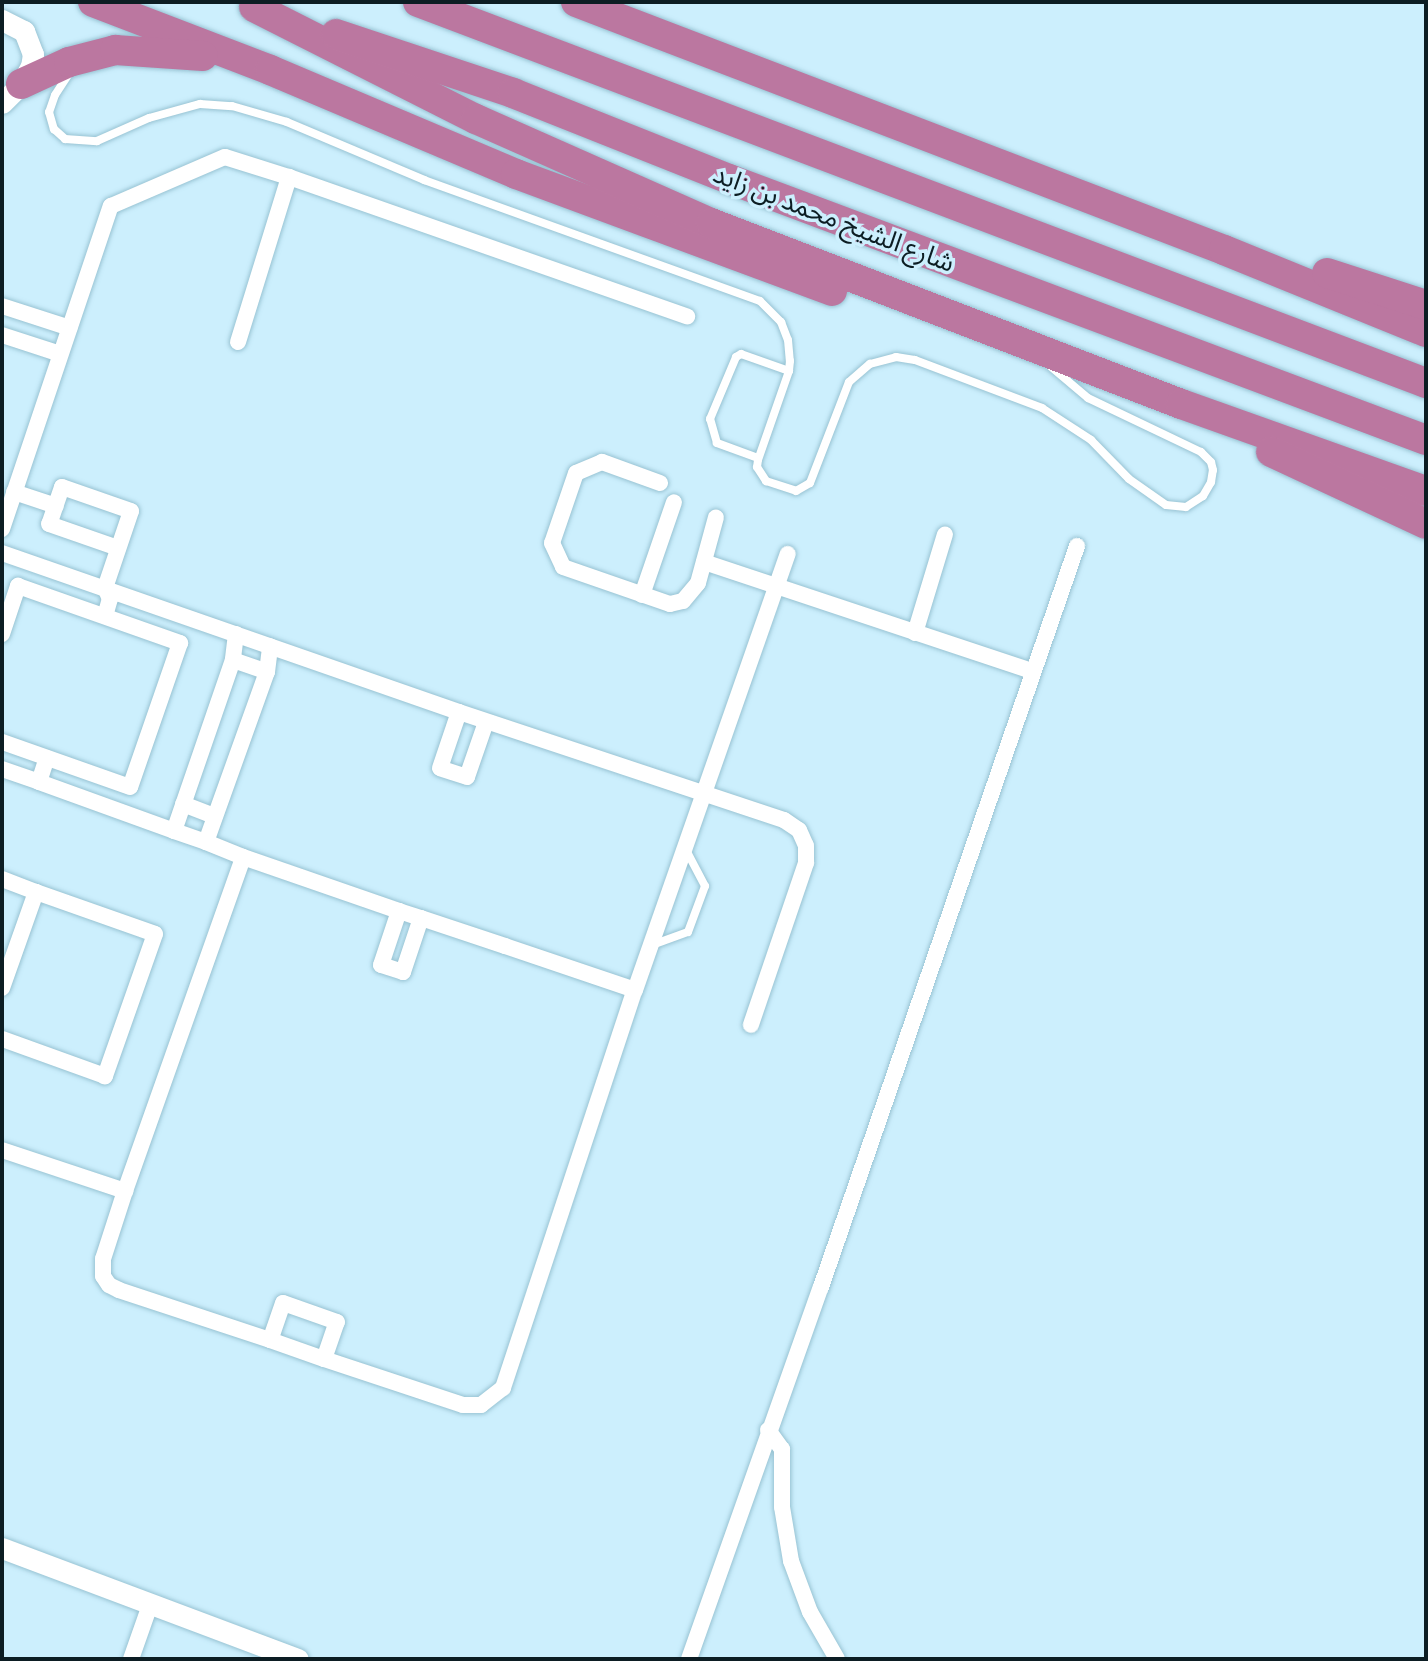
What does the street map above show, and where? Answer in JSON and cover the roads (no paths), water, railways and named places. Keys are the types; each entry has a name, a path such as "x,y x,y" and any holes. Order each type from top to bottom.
{"highway":[{"path":"93,2 244,60 516,174 837,293 888,306 940,311"},
{"name":"شارع الشيخ محمد بن زايد","path":"418,2 1426,383"},
{"path":"576,2 1224,250 1426,332"},
{"path":"247,4 401,83 711,223 1181,404 1426,491"},
{"name":"شارع الشيخ محمد بن زايد","path":"247,4 513,93 729,179 1426,440"},
{"path":"11,93 80,58 115,50 244,60"},
{"path":"1224,250 1319,270 1426,304"},
{"path":"1181,404 1264,448 1426,523"}],"street":[{"path":"2,20 24,31 31,41 33,54 31,66 11,93"},
{"path":"2,529 111,206 225,157 687,316"},
{"path":"238,342 289,177"},
{"path":"2,306 70,328"},
{"path":"2,335 60,354"},
{"path":"660,483 602,462 576,474 552,542 564,568 670,604 683,601 698,583 716,517"},
{"path":"105,616 110,599 105,587 131,511 62,487 50,524 118,548"},
{"path":"14,492 56,506"},
{"path":"642,595 674,502"},
{"path":"915,633 945,534"},
{"path":"689,1659 768,1430 826,1274 1031,671 1077,546"},
{"path":"2,552 486,722 785,820 799,830 806,846 806,863 751,1026"},
{"path":"243,857 125,1191 103,1259 103,1276 109,1285 324,1359 463,1405 481,1405 503,1388 635,990 788,554"},
{"path":"704,562 1031,671"},
{"path":"2,634 18,586 180,642 130,787 2,742"},
{"path":"174,831 233,660 236,634"},
{"path":"206,842 267,672 270,646"},
{"path":"233,660 267,672"},
{"path":"459,712 440,768 467,777 486,722"},
{"path":"39,782 47,758"},
{"path":"2,769 243,857 635,990"},
{"path":"183,804 215,816"},
{"path":"2,880 155,934 105,1076 2,1039"},
{"path":"2,988 36,892"},
{"path":"399,911 381,965 403,972 421,918"},
{"path":"2,1150 125,1191"},
{"path":"270,1340 283,1303 337,1322 324,1359"},
{"path":"768,1430 782,1449 782,1507 791,1561 810,1612 837,1659"},
{"path":"2,1548 298,1659"},
{"path":"131,1659 150,1605"}],"lane":[{"path":"80,58 55,95 49,112 54,130 65,139 97,141 149,118 200,104 232,106 287,122 424,180 760,301 775,314 785,331 789,370 758,458 757,467 766,481 796,491 810,483 849,382 862,369 878,360 906,358 1051,413 1091,440 1129,479 1160,502 1175,507 1199,500 1213,475 1212,465 1206,456 1178,438 1088,398 1059,376 1036,347"},
{"path":"758,458 717,443 710,419 736,357 741,354 789,370"},
{"path":"651,946 688,932 705,886 685,848"}]}
